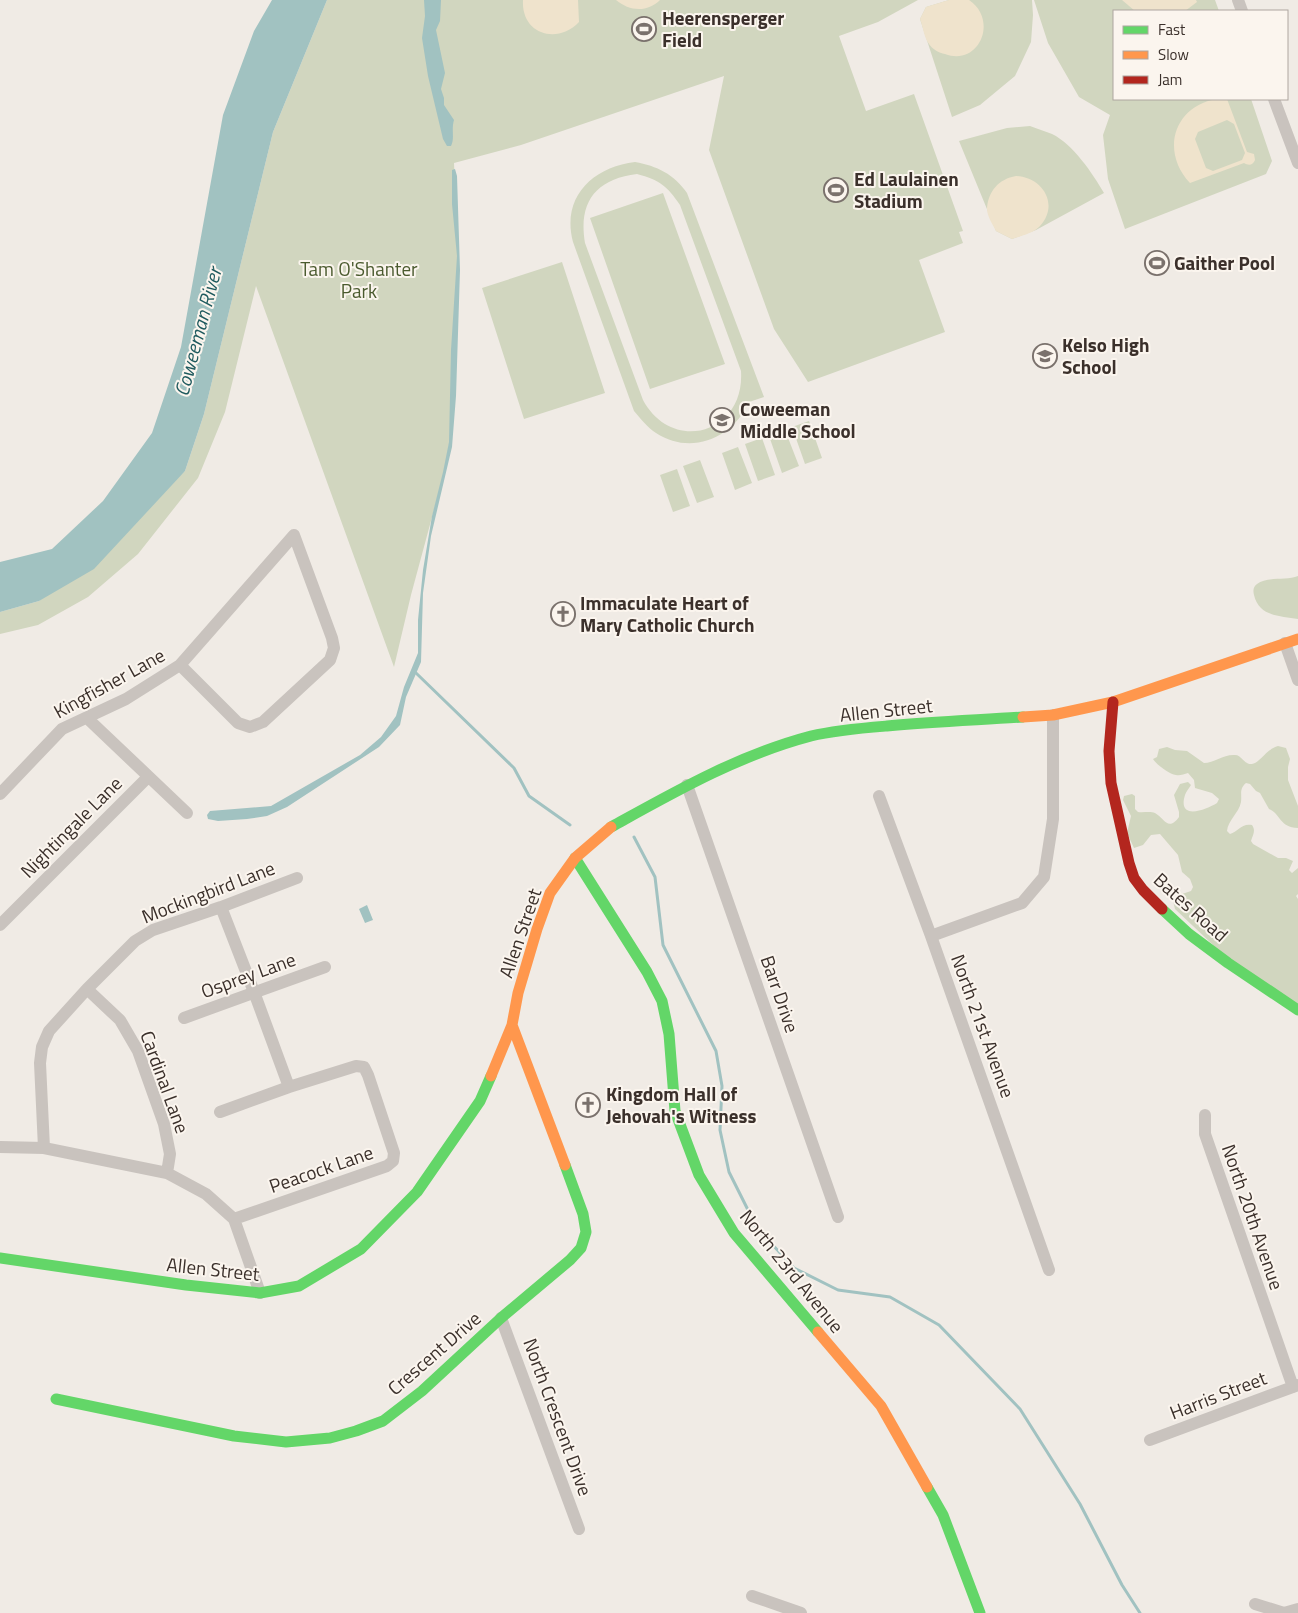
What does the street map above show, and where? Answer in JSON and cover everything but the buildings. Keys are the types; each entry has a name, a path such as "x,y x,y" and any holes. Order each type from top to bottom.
{"street":[{"path":"1274,100 1298,163"},
{"name":"Kingfisher Lane","path":"0,794 62,729 126,700 180,665 294,535 332,638 334,648 330,660 263,722 250,727 238,723 180,665"},
{"name":"Allen Street","path":"0,1258 186,1285 260,1293 299,1286 361,1249 417,1192 480,1101 512,1025 518,993 537,928 550,892 575,858 608,829 687,784 765,750 812,736 909,724 1053,715 1113,702 1298,639"},
{"path":"1285,643 1298,680"},
{"name":"Bates Road","path":"1113,702 1109,751 1111,782 1134,878 1143,890 1189,934 1298,1010"},
{"path":"931,936 1022,903 1044,877 1053,819 1053,715"},
{"name":"Nightingale Lane","path":"88,718 188,813"},
{"name":"Nightingale Lane","path":"0,925 148,777"},
{"name":"Barr Drive","path":"687,784 838,1217"},
{"name":"North 21st Avenue","path":"878,796 931,936 1049,1270"},
{"name":"North 23rd Avenue","path":"575,858 647,972 662,1000 668,1034 675,1111 699,1174 734,1234 881,1406 943,1514 980,1613"},
{"name":"Mockingbird Lane","path":"44,1148 40,1063 42,1047 49,1031 87,989 135,941 153,930 297,878"},
{"path":"221,907 289,1087"},
{"name":"Osprey Lane","path":"184,1018 325,967"},
{"name":"Cardinal Lane","path":"87,989 120,1020 138,1051 164,1124 170,1154 168,1173"},
{"name":"Crescent Drive","path":"56,1399 234,1436 286,1442 330,1438 356,1432 382,1421 422,1390 501,1318 570,1260 581,1248 586,1232 583,1214 512,1025"},
{"name":"Peacock Lane","path":"220,1112 289,1087 356,1066 364,1067 394,1153 393,1161 388,1166 234,1219"},
{"name":"North 20th Avenue","path":"1205,1115 1205,1134 1295,1386"},
{"path":"0,1147 44,1148 168,1173 206,1194 234,1219 260,1293"},
{"name":"North Crescent Drive","path":"501,1318 579,1530"},
{"name":"Harris Street","path":"1150,1440 1295,1386"},
{"path":"752,1596 801,1613"},
{"path":"1255,1604 1284,1613 1298,1609"}],"green space":[{"name":"Tam O'Shanter Park","path":"327,0 918,0 878,22 839,36 866,111 914,94 963,231 959,232 963,243 919,260 945,332 808,382 774,329 709,150 724,76 521,145 454,163 458,249 451,432 445,469 394,667 256,286 225,412 198,478 138,554 88,597 38,625 0,634 0,612 39,601 185,471 204,414 273,132"},
{"path":"949,0 1032,0 1033,15 1031,42 1015,76 980,105 952,117 920,19 926,7"},
{"path":"1034,0 1215,0 1219,10 1113,10 1113,100 1251,100 1272,161 1266,174 1125,229 1108,179 1103,135 1110,115 1079,97 1048,43"},
{"path":"1030,126 1052,134 1075,152 1104,193 1036,230 1012,239 996,231 959,141 1007,128"},
{"path":"635,162 651,166 671,176 687,193 764,397 749,402 742,415 733,425 722,434 710,440 697,443 683,443 669,440 653,431 634,411 573,242 570,226 576,198 594,178 606,170","holes":["637,174 662,185 680,205 741,371 739,393 731,410 719,422 704,429 688,431 671,427 656,417 643,400 585,243 584,216 593,195 611,181"]},
{"path":"663,193 725,364 650,389 590,218"},
{"path":"562,262 605,393 524,419 482,288"},
{"path":"809,421 822,458 805,464 792,427"},
{"path":"785,430 799,466 782,473 769,436"},
{"path":"762,438 775,475 758,481 745,444"},
{"path":"738,447 752,483 735,490 722,453"},
{"path":"700,460 714,497 697,503 683,466"},
{"path":"677,469 690,506 673,512 660,475"},
{"path":"1298,576 1298,619 1278,616 1261,608 1253,591 1257,584 1266,580"},
{"path":"1278,746 1286,748 1290,759 1288,780 1298,806 1298,828 1284,823 1269,809 1260,793 1250,784 1246,783 1242,790 1240,806 1229,823 1227,831 1230,834 1242,826 1252,825 1254,831 1251,841 1253,844 1278,858 1286,858 1293,861 1289,870 1292,873 1298,868 1298,894 1296,896 1298,899 1298,1006 1248,978 1175,909 1173,901 1179,895 1191,891 1193,887 1190,879 1182,872 1178,855 1160,834 1151,835 1143,845 1134,848 1127,833 1131,816 1123,800 1124,796 1132,794 1135,796 1135,809 1138,812 1155,813 1169,824 1172,823 1179,817 1174,795 1180,784 1188,782 1191,785 1185,794 1184,803 1185,808 1189,811 1206,808 1217,803 1219,799 1212,793 1195,788 1194,780 1188,773 1176,775 1160,766 1153,759 1157,757 1159,749 1167,747 1187,751 1204,763 1237,755 1247,763 1252,764"}],"sand":[{"path":"523,0 578,0 579,22 561,33 551,34 542,32 534,28 528,21 524,12"},
{"path":"616,0 660,0 649,7 638,9 621,4"},
{"path":"949,0 969,0 978,9 983,19 984,29 981,39 975,48 967,54 957,56 940,53 930,46 925,35 920,19 926,7"},
{"path":"1122,0 1196,0 1197,2 1186,10 1134,10"},
{"path":"1213,100 1227,100 1247,152 1254,154 1255,160 1253,163 1248,165 1244,163 1190,183 1181,170 1174,144 1176,132 1182,120 1190,111 1202,103","holes":["1227,120 1234,124 1245,153 1242,160 1213,171 1206,168 1195,139 1198,132"]},
{"path":"1016,176 1034,181 1040,186 1048,201 1048,209 1046,218 1034,231 1012,239 996,231 987,209 992,191 1004,180"}],"water":[{"name":"Coweeman River","path":"272,0 327,0 273,132 204,414 185,471 94,569 39,601 0,612 0,562 52,549 103,501 152,433 181,347 223,115 254,31"},
{"path":"424,0 441,0 440,21 436,30 445,73 441,89 444,105 454,120 451,146 447,146 443,139 428,76 422,38 425,16"},
{"path":"455,169 457,176 460,270 456,396 452,447 431,536 423,593 421,662 406,697 400,725 379,747 287,807 267,816 218,821 208,819 207,815 210,811 271,806 360,755 381,737 396,716 404,687 418,653 418,620 423,570 432,516 449,442 451,350 457,256 452,204 452,170"},
{"path":"367,905 373,920 365,923 359,909"}],"waterway":[{"path":"416,673 514,768 529,796 570,825"},
{"path":"634,837 655,877 663,945 716,1051 722,1086 720,1130 729,1172 757,1228 794,1268 838,1290 890,1297 939,1325 1020,1409 1080,1504 1122,1585 1140,1613"}],"traffic: fast":[{"path":"611,827 708,775 759,753 811,736 839,731 921,723 1023,717"},
{"path":"575,858 647,972 662,1001 669,1034 675,1111 699,1175 734,1233 818,1332"},
{"path":"1162,909 1189,934 1228,963 1298,1010"},
{"path":"0,1258 186,1285 260,1293 299,1286 361,1249 417,1192 480,1101 491,1076"},
{"path":"56,1399 234,1436 286,1442 330,1438 383,1421 422,1391 501,1318 570,1260 581,1248 586,1232 583,1214 565,1165"},
{"path":"927,1487 943,1515 980,1613"}],"traffic: slow":[{"path":"1023,717 1053,715 1113,702 1298,639"},
{"path":"491,1076 512,1025 518,993 550,893 575,858 611,827"},
{"path":"512,1025 565,1165"},
{"path":"818,1332 881,1406 927,1487"}],"traffic: jam":[{"path":"1113,702 1109,751 1111,783 1129,863 1134,878 1162,909"}],"place":[{"name":"Heerensperger Field","path":"644,29"},
{"name":"Ed Laulainen Stadium","path":"836,190"},
{"name":"Gaither Pool","path":"1157,263"},
{"name":"Kelso High School","path":"1045,356"},
{"name":"Coweeman Middle School","path":"722,420"},
{"name":"Immaculate Heart of Mary Catholic Church","path":"563,614"},
{"name":"Kingdom Hall of Jehovah's Witness","path":"588,1105"}]}
